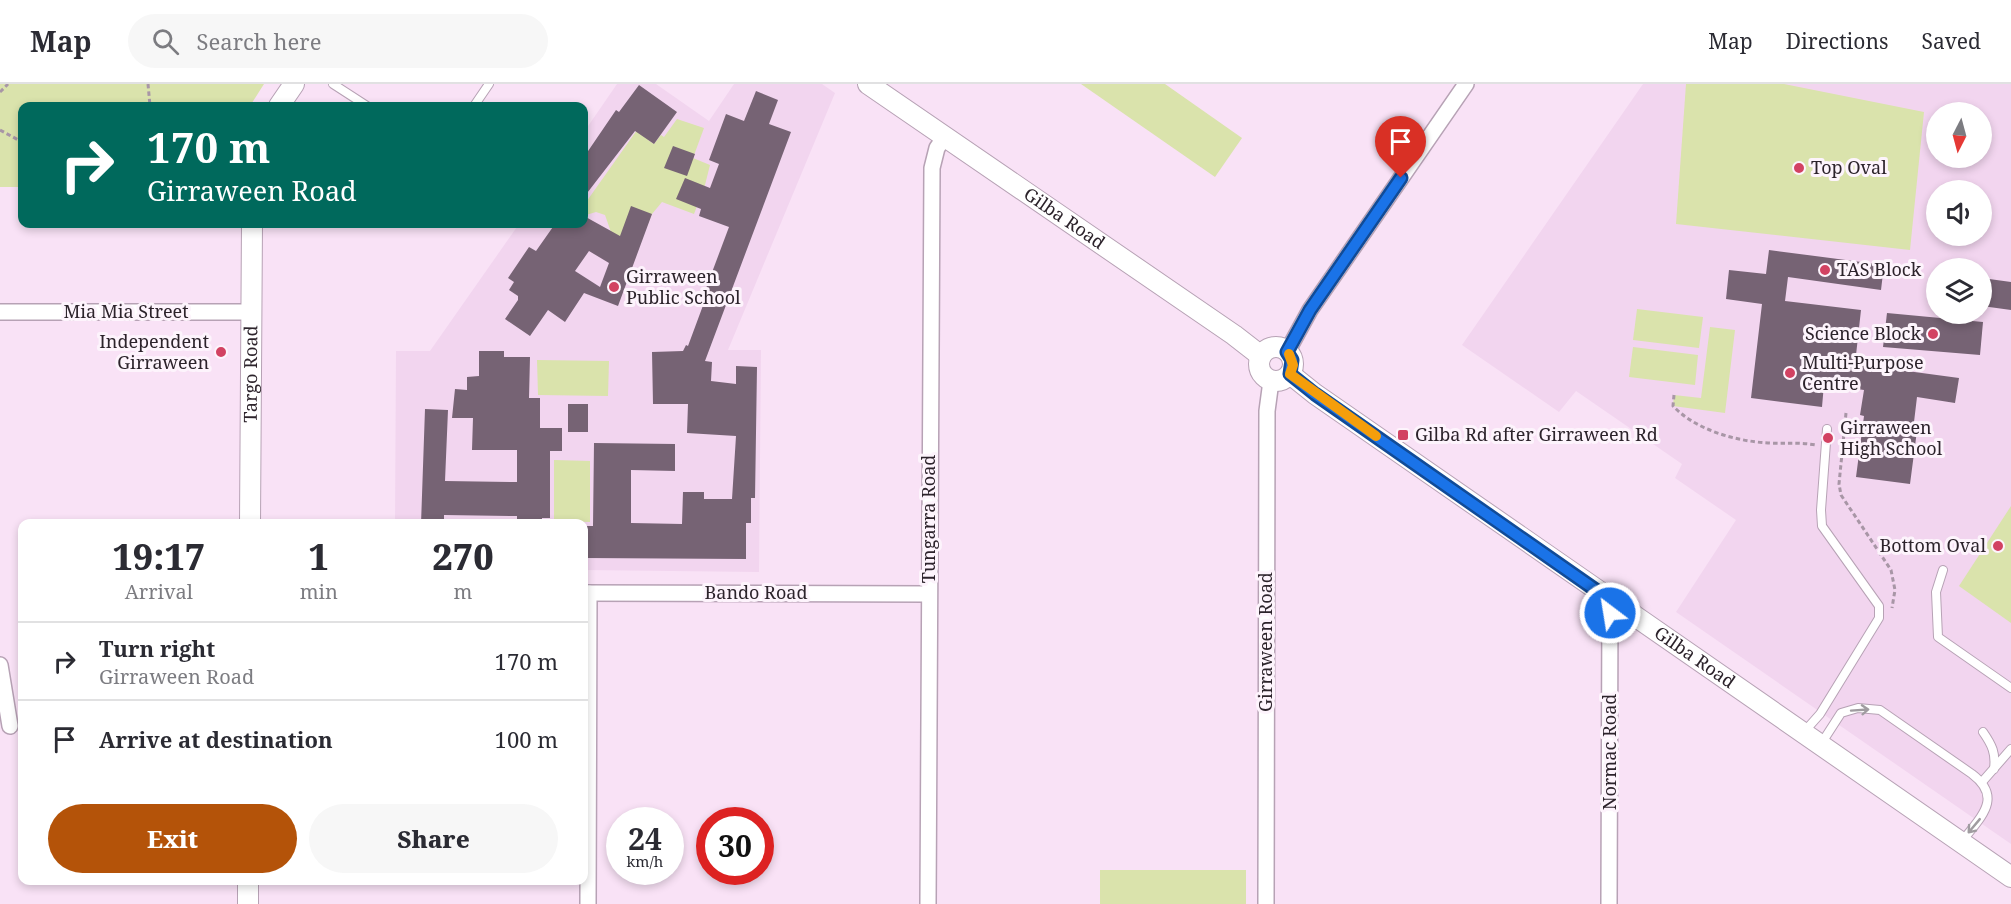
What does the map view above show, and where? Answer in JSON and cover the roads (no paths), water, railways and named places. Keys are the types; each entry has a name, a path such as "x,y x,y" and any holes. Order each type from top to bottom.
{"street":[{"path":"282,102 294,84"},
{"name":"Gilba Road","path":"868,84 1234,335 1261,356"},
{"path":"1287,352 1310,310 1466,84"},
{"name":"Tungarra Road","path":"928,904 932,168 937,148 944,138"},
{"name":"Targo Road","path":"250,519 252,228"},
{"name":"Mia Mia Street","path":"0,312 252,312"},
{"path":"1273,347 1287,352 1292,360 1290,374 1282,380 1271,381 1260,371 1261,356 1273,347"},
{"name":"Gilba Road","path":"1290,374 1315,394 1610,600 2011,877"},
{"name":"Girraween Road","path":"1266,904 1267,411 1271,381"},
{"name":"Bando Road","path":"588,593 929,594"},
{"name":"Normac Road","path":"1609,904 1610,600"},
{"path":"0,665 10,726"},
{"path":"248,885 248,904"},
{"path":"588,885 588,904"}],"lane":[{"path":"333,84 361,102"},
{"path":"477,102 489,84"},
{"path":"1803,733 1820,714 1879,618 1879,606 1822,526 1821,510 1827,429"},
{"path":"1943,570 1936,592 1938,637 2011,688"},
{"path":"1820,746 1841,713 1858,708 1880,710 1982,782 1988,793 1986,812 1961,843"},
{"path":"1983,732 1992,744 1996,756 1994,770"},
{"path":"1982,782 2011,749"}],"place":[{"name":"Top Oval","path":"1799,168"},
{"name":"TAS Block","path":"1825,270"},
{"name":"Girraween Public School","path":"614,287"},
{"name":"Science Block","path":"1933,334"},
{"name":"Independent Girraween","path":"221,352"},
{"name":"Multi-Purpose Centre","path":"1790,373"},
{"name":"Gilba Rd after Girraween Rd","path":"1403,435"},
{"name":"Girraween High School","path":"1828,438"},
{"name":"Bottom Oval","path":"1998,546"}]}
